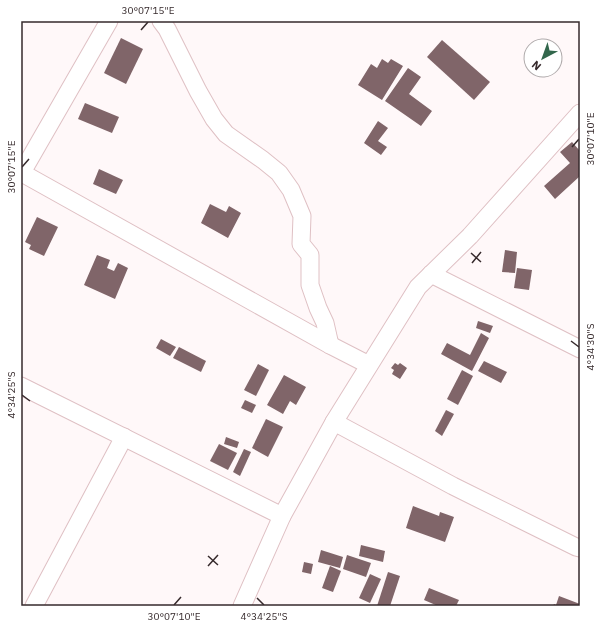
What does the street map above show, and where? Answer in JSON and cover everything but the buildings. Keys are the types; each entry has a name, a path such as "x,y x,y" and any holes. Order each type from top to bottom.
{"street":[{"path":"109,21 21,173 330,345 369,365"},
{"path":"162,21 214,119 226,134 279,173 291,190 302,216 301,244 310,255 310,285 325,323 330,345"},
{"path":"242,606 282,516 334,422 418,287 470,236 580,113"},
{"path":"431,274 580,349"},
{"path":"21,386 282,516"},
{"path":"334,422 453,486 580,548"},
{"path":"34,606 124,437"}]}
